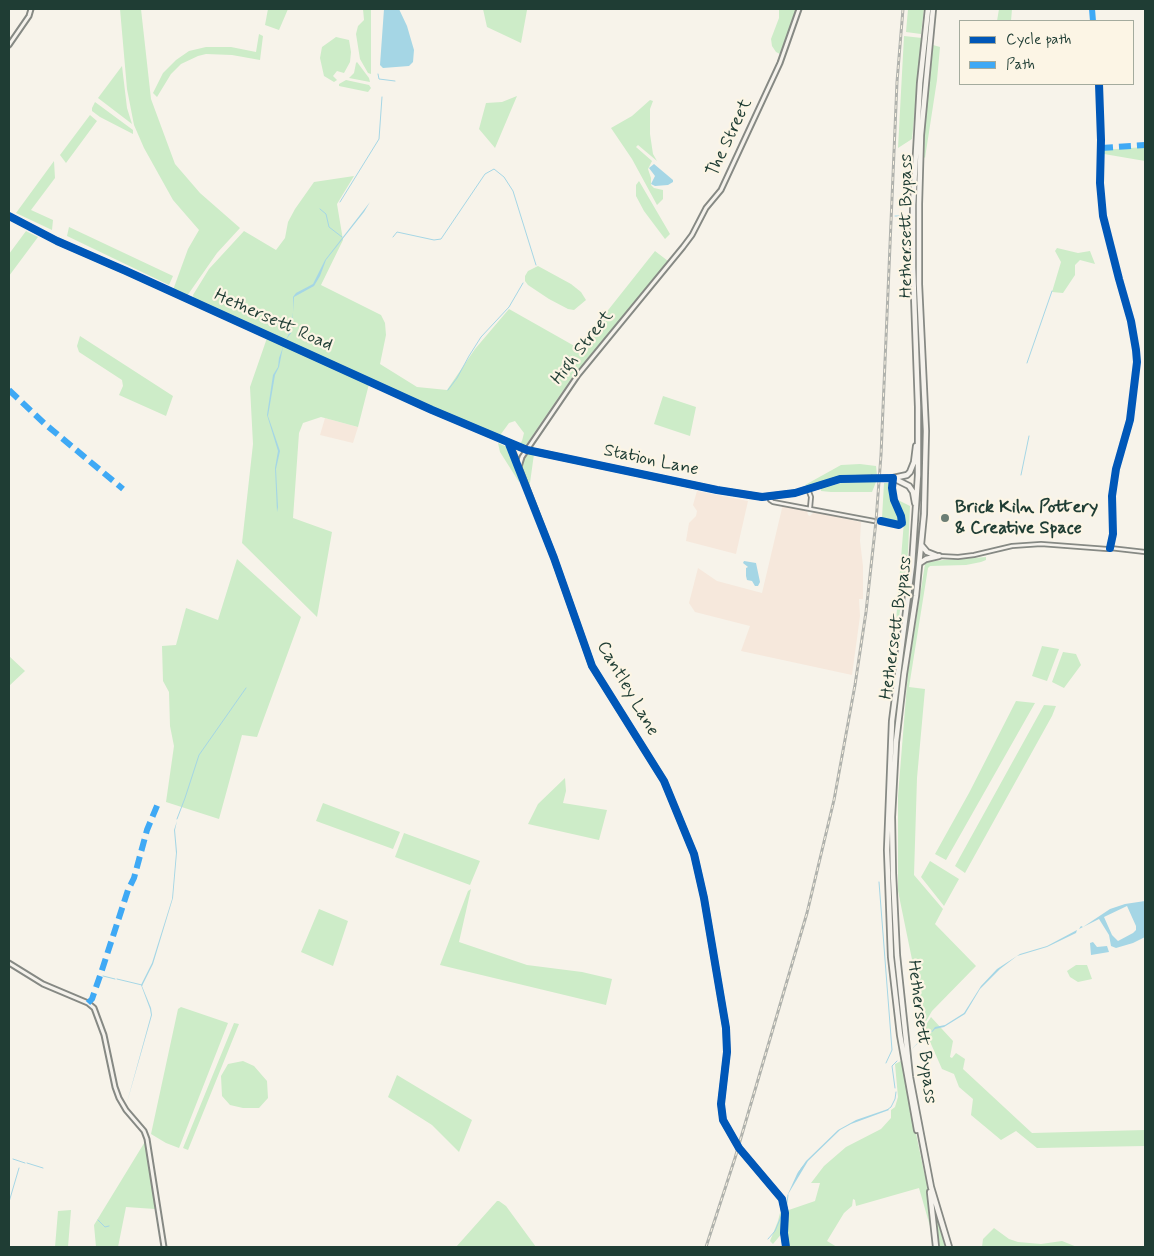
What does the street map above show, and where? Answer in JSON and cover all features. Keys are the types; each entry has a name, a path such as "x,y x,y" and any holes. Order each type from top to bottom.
{"highway":[{"name":"Hethersett Bypass","path":"928,9 920,83 914,205 913,267 919,431 916,520 909,598 892,721 887,814 887,872 892,957 900,1035 914,1116 928,1179 936,1247"},
{"name":"Hethersett Bypass","path":"933,9 922,125 919,204 919,284 926,431 922,546 896,742 892,817 894,909 910,1077 931,1187 949,1247"},
{"path":"891,478 907,475 913,467 919,431"},
{"path":"891,478 906,483 911,489 916,520"},
{"path":"922,546 928,552 939,556"},
{"path":"920,563 926,559 939,556"}],"street":[{"path":"9,45 29,16 31,9"},
{"name":"The Street","path":"666,267 692,235 705,209 727,180 780,63 799,9"},
{"name":"Hethersett Road","path":"9,216 57,242 509,444 527,450"},
{"name":"High Street","path":"527,450 578,374 666,267"},
{"name":"Cantley Lane","path":"509,444 557,566 592,666 664,781 694,854 713,949 727,1041 721,1104 723,1120 739,1148 774,1188 783,1202 786,1213 784,1233 786,1247"},
{"path":"519,467 522,456 527,450"},
{"name":"Station Lane","path":"527,450 748,496 770,497 795,493 840,479 891,478"},
{"path":"881,521 900,526 902,523 894,500 891,478"},
{"path":"808,488 811,497 810,508"},
{"name":"Station Lane","path":"770,497 770,500 773,502 874,520"},
{"path":"939,556 958,557 1012,546 1041,544 1145,552"},
{"path":"9,963 43,984 88,1002 94,1008 100,1023 121,1102 148,1138 164,1247"}],"shaded area":[{"path":"325,418 358,427 353,443 320,435"},
{"path":"697,491 748,501 736,554 686,541 689,523 696,516 697,511 693,505"},
{"path":"783,504 807,511 810,516 814,512 861,522 863,599 859,599 860,616 852,675 741,651 750,626 695,612 689,603 698,568 717,581 762,593"}],"green space":[{"path":"120,9 141,9 151,99 175,164 200,193 240,228 217,253 187,296 173,290 188,249 199,230 173,200 144,148 134,125 127,89"},
{"path":"268,9 288,9 279,30 265,25"},
{"path":"363,9 371,9 371,74 368,73 360,59 356,34 358,26 364,20"},
{"path":"483,9 527,10 521,43 487,27"},
{"path":"779,9 796,9 780,54 772,46 771,39 779,18"},
{"path":"908,9 924,9 921,34 906,32"},
{"path":"999,9 1012,9 1011,20 997,20"},
{"path":"259,34 263,36 260,60 232,55 206,54 198,56 181,64 171,74 157,97 153,93 163,73 176,60 189,51 206,47 231,47 256,52"},
{"path":"904,36 922,38 912,139 898,148"},
{"path":"336,37 349,40 351,52 350,62 344,73 337,71 333,76 337,80 334,82 324,76 320,58 322,47"},
{"path":"933,45 940,47 925,158 925,122"},
{"path":"357,62 370,82 349,78 354,73"},
{"path":"122,66 127,108 132,124 98,98"},
{"path":"346,80 369,85 371,88 368,92 339,86 339,84"},
{"path":"517,96 495,148 479,129 486,103 502,102"},
{"path":"650,100 653,101 650,109 650,134 653,154 657,161 638,145 636,147 652,161 648,169 651,185 654,188 663,190 663,199 657,205 632,159 611,128 632,116"},
{"path":"95,102 133,130 133,134 92,111"},
{"path":"90,115 97,121 66,163 60,155"},
{"path":"1145,147 1145,161 1104,154 1102,150"},
{"path":"54,161 55,178 31,210 53,220 52,230 16,213"},
{"path":"354,176 337,204 343,240 321,285 381,315 385,323 386,335 380,364 417,387 447,390 475,349 509,309 578,348 655,251 668,261 569,382 523,447 518,445 522,441 524,433 515,421 509,423 501,434 505,437 504,440 194,300 193,295 209,269 244,231 276,250 285,238 288,222 295,209 314,182"},
{"path":"639,181 670,234 665,239 644,211 636,196 636,185"},
{"path":"69,227 173,276 169,285 67,236"},
{"path":"26,231 38,237 9,276 9,254"},
{"path":"1057,248 1078,253 1090,251 1095,264 1080,260 1075,265 1075,275 1063,293 1052,292 1061,262 1055,251"},
{"path":"538,266 571,284 581,292 586,300 574,310 568,309 528,285 525,281 525,276 528,271"},
{"path":"80,336 173,396 166,416 119,395 123,386 122,380 79,352 77,346"},
{"path":"267,338 369,384 358,427 321,417 303,423 299,433 293,518 332,532 317,617 242,543 253,444 250,387"},
{"path":"663,396 696,407 690,436 654,424"},
{"path":"498,443 507,447 513,457 520,475 519,482 500,452"},
{"path":"529,453 534,454 529,490 523,477 521,463 525,455"},
{"path":"860,464 876,466 877,475 841,476 808,487 805,485 841,465"},
{"path":"876,482 872,492 821,491 821,488 841,483"},
{"path":"884,483 889,483 891,500 900,520 898,523 883,520 882,518"},
{"path":"898,500 910,506 908,552 898,625 896,621 904,521 896,501"},
{"path":"986,557 986,560 981,562 966,565 930,566 928,568 909,687 925,689 917,778 914,875 943,909 935,924 976,966 932,1011 925,1023 898,891 898,796 908,672 925,564 943,560"},
{"path":"237,559 301,617 257,737 242,735 219,819 166,802 174,746 170,726 169,692 163,681 162,646 176,645 186,608 218,620"},
{"path":"1042,646 1059,649 1047,681 1032,676"},
{"path":"1063,652 1076,654 1081,665 1064,688 1052,682"},
{"path":"9,656 25,671 9,686"},
{"path":"1016,701 1035,703 946,860 935,854 969,793"},
{"path":"1044,705 1056,706 965,873 955,866"},
{"path":"565,778 566,791 563,803 607,810 599,840 528,824 538,804"},
{"path":"323,803 400,832 393,849 316,821"},
{"path":"404,833 480,861 470,885 395,857"},
{"path":"930,861 959,879 944,906 921,877"},
{"path":"471,889 459,942 527,965 582,972 612,979 606,1005 440,965 468,891"},
{"path":"319,909 348,921 333,966 301,952"},
{"path":"1076,965 1087,965 1092,979 1078,982 1070,977 1067,971"},
{"path":"181,1007 228,1023 179,1148 151,1134 178,1009"},
{"path":"931,1017 953,1041 950,1057 952,1058 956,1053 965,1059 963,1069 1032,1133 1145,1130 1145,1146 1037,1148 1016,1131 1001,1140 971,1115 973,1099 959,1087 954,1074 942,1069 924,1028"},
{"path":"234,1023 239,1024 188,1150 183,1148"},
{"path":"243,1061 254,1066 267,1081 268,1098 259,1108 243,1108 230,1105 222,1096 221,1076 228,1064"},
{"path":"901,1061 924,1172 945,1247 936,1247 919,1188 856,1206 853,1199 852,1206 844,1213 827,1241 837,1247 787,1247 783,1232 773,1244 770,1241 780,1213 815,1201 820,1183 811,1183 824,1166 846,1147 881,1129 891,1118 891,1110 895,1107 898,1097 895,1064"},
{"path":"397,1075 472,1120 459,1152 432,1125 388,1097"},
{"path":"146,1140 155,1209 126,1207 118,1247 96,1247 94,1225"},
{"path":"497,1201 506,1206 536,1247 456,1247"},
{"path":"71,1210 68,1247 55,1247 58,1211"},
{"path":"994,1228 1009,1239 1018,1242 1041,1244 1062,1241 1077,1247 982,1247 983,1239"}],"water":[{"path":"384,9 399,9 407,26 414,50 413,62 409,66 383,68 380,65"},
{"path":"654,164 673,182 668,185 655,186 651,184 655,176 649,168"},
{"path":"370,202 326,260 314,286 294,297 293,312 293,297 296,293 313,284 325,260"},
{"path":"283,347 279,367 275,375 268,416 280,451 276,469 277,512 275,468 278,451 267,415 273,375 278,367"},
{"path":"744,561 756,563 760,582 758,586 755,586 752,581 747,580 746,568 748,567 743,563"},
{"path":"177,821 175,830 177,852 173,898 153,964 142,986 152,1015 126,1106 151,1015 141,985 152,963 172,899 176,853 174,830"},
{"path":"1145,901 1145,937 1133,943 1116,948 1111,946 1109,935 1099,919 1083,927 1110,909 1125,904","holes":["1127,906 1136,926 1136,930 1118,941 1112,935 1104,917"]},
{"path":"1077,930 1076,933 1047,947 1017,956 1000,969 980,989 965,1014 944,1027 935,1029 932,1032 926,1031 923,1038 912,1049 923,1037 925,1030 932,1031 935,1027 945,1025 964,1013 981,986 997,969 1020,954 1047,946"},
{"path":"1093,942 1097,947 1107,946 1109,952 1091,955 1090,943"},
{"path":"888,1109 840,1130 808,1161 787,1196 797,1174 806,1161 838,1130 856,1120"}],"waterway":[{"path":"378,74 379,79 395,81"},
{"path":"340,202 379,139 382,97"},
{"path":"393,237 397,232 434,240 441,239 485,174 494,169 504,177 513,191 536,265"},
{"path":"320,209 326,214 329,227 342,237"},
{"path":"895,216 906,216"},
{"path":"448,390 481,337 509,307 523,283"},
{"path":"1027,363 1052,291"},
{"path":"1021,475 1029,436"},
{"path":"177,819 199,755 246,688"},
{"path":"879,882 892,1050 886,1063"},
{"path":"103,976 115,979"},
{"path":"117,979 142,985"},
{"path":"895,1088 892,1066 897,1061"},
{"path":"887,1110 891,1107 896,1092"},
{"path":"13,1159 25,1163"},
{"path":"27,1163 43,1168"},
{"path":"798,1173 803,1166"},
{"path":"9,1202 19,1168"},
{"path":"786,1210 788,1195"},
{"path":"768,1239 775,1231 783,1212"},
{"path":"98,1220 105,1227 109,1226"}],"railway":[{"path":"706,1247 735,1158 807,913 834,800 855,685 866,612 881,455 897,82 903,9"}],"marked path":[{"path":"1092,9 1093,20"},
{"path":"1101,148 1145,145"},
{"path":"9,390 45,424 123,489"},
{"path":"88,1003 92,999 128,890 134,878 147,830 159,801"}],"cycle path":[{"path":"1099,85 1100,183 1103,216 1131,321 1137,362 1130,420 1116,469 1112,496 1113,534 1110,548"},
{"path":"9,216 57,241 432,410 527,450 717,490 762,497 795,493 840,479 893,478 894,500 902,523 899,525 881,521"},
{"path":"509,444 554,558 592,666 664,781 694,854 704,898 726,1028 727,1052 721,1104 723,1120 739,1148 782,1199 785,1213 784,1233 786,1247"}],"place":[{"name":"Brick Kiln Pottery & Creative Space","path":"945,518"}]}
